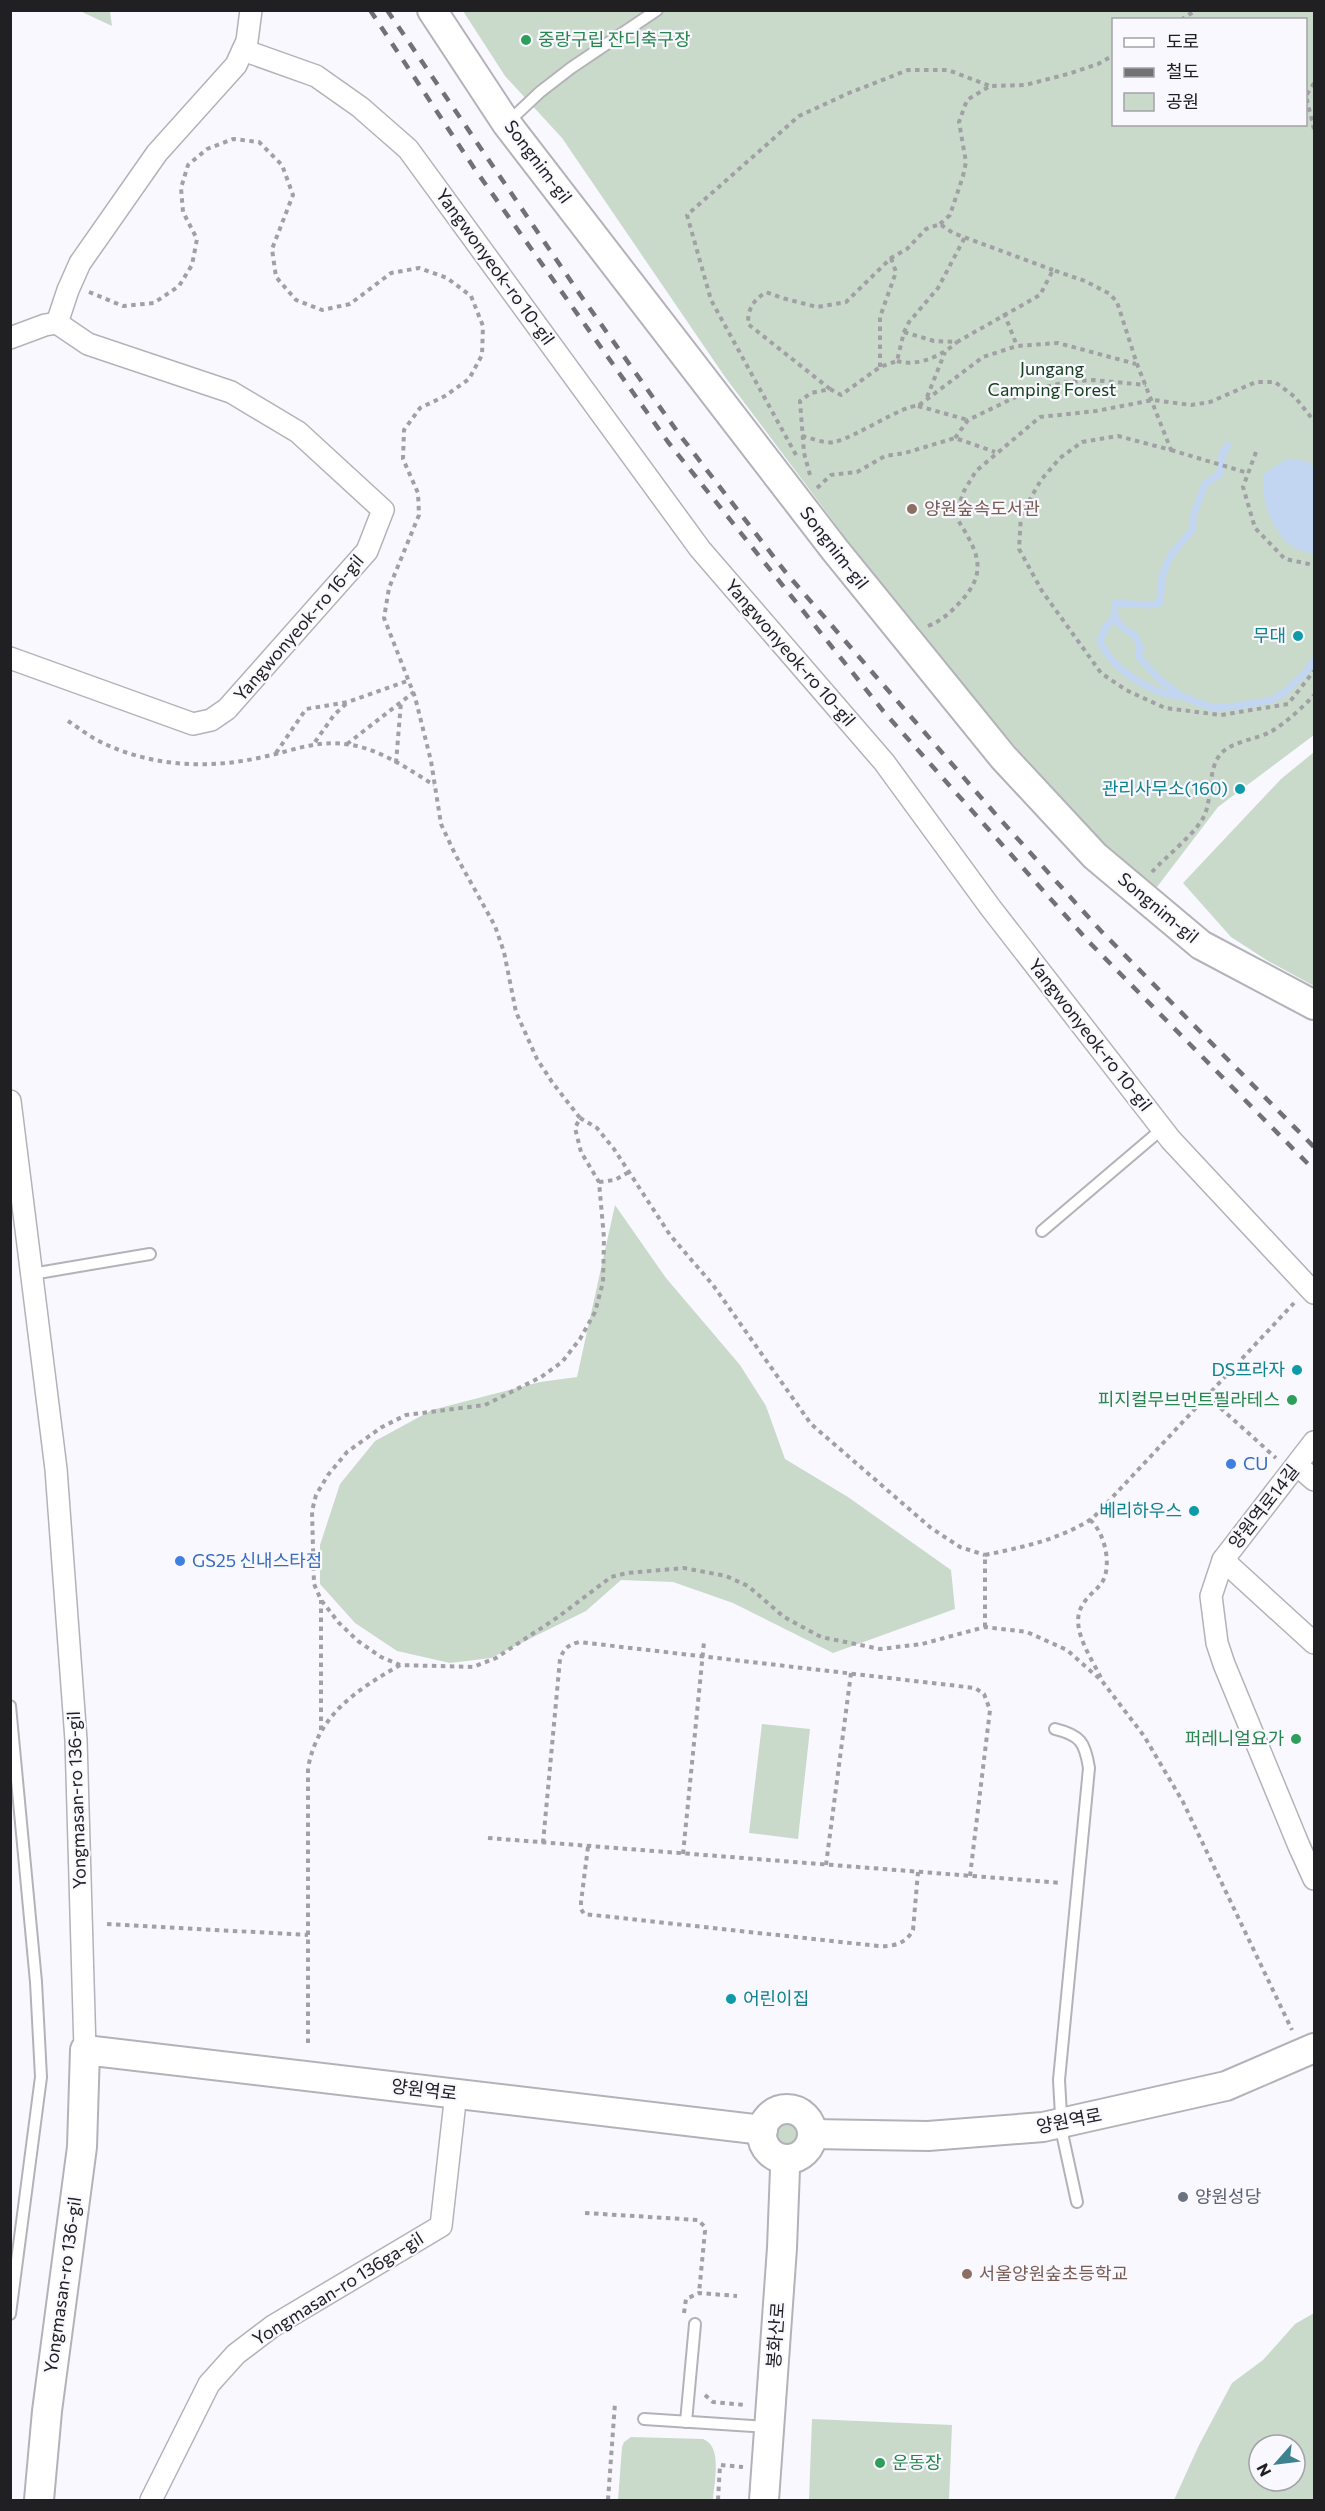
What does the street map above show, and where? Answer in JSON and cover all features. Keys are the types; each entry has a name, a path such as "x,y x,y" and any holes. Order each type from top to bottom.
{"street":[{"path":"10,338 57,323 68,290 87,254 157,153 236,65 247,41 251,10"},
{"name":"Songnim-gil","path":"432,10 507,124 835,550 1004,757 1095,856 1201,945 1314,1005"},
{"name":"Yangwonyeok-ro 10-gil","path":"243,50 316,76 360,107 408,149 700,549 884,762 990,907 1162,1129 1307,1295"},
{"name":"Yangwonyeok-ro 16-gil","path":"10,658 193,724 211,720 235,700 367,551 383,510 298,432 231,392 88,344 57,323"},
{"name":"Yongmasan-ro 136-gil","path":"10,1101 56,1469 76,1740 85,2050 82,2147 47,2410 39,2500"},
{"name":"양원역로14길","path":"1314,1442 1223,1560 1314,1644"},
{"path":"1294,1468 1314,1480"},
{"path":"1223,1560 1211,1596 1217,1643 1294,1836 1314,1879"},
{"name":"양원역로","path":"812,2134 928,2136 1027,2129 1061,2123 1227,2086 1304,2041"},
{"name":"양원역로","path":"85,2050 763,2130"},
{"name":"Yongmasan-ro 136ga-gil","path":"151,2500 209,2384 236,2354 273,2326 441,2226 456,2093"},
{"path":"785,2109 801,2113 811,2126 812,2134 807,2149 785,2164 766,2146 763,2130 770,2116 785,2109"},
{"name":"봉화산로","path":"764,2500 785,2164"}],"lane":[{"path":"507,124 540,92 571,68 657,10"},
{"path":"1042,1231 1162,1129"},
{"path":"32,1274 150,1254"},
{"path":"10,1706 36,1982 41,2077 10,2314"},
{"path":"1055,1729 1074,1734 1081,1742 1089,1768 1059,2080 1061,2123 1077,2202"},
{"path":"686,2422 695,2324"},
{"path":"644,2419 770,2427"}],"path":[{"path":"813,492 711,300 687,215 799,116 908,70 948,70 990,86 1025,85 1098,64 1112,56"},
{"path":"990,86 967,100 959,122 966,162 950,215 940,224 926,229 907,249 891,258 846,302 817,307 766,292 754,301 748,312 748,324 840,395 880,367 897,361 910,365 945,352 1004,313 1040,295 1053,270"},
{"path":"1307,100 1314,129"},
{"path":"83,290 123,306 154,303 178,286 192,265 197,239 183,212 181,188 188,165 207,149 233,140 259,142 282,165 293,195 272,249 276,277 297,300 322,310 350,304 391,273 419,268 447,278 471,296 483,326 482,355 469,380 445,396 420,408 404,430 403,459 418,493 419,515 389,588 384,618 414,692 431,761 441,824 495,926 506,962 516,1012 537,1059 552,1082 580,1118 597,1128 630,1172 670,1235 713,1285 811,1424 931,1528 960,1547 984,1555 1042,1542 1063,1535 1090,1520 1104,1508 1207,1396 1307,1295"},
{"path":"940,224 965,237 1085,281 1110,294 1118,302 1137,364 1171,450"},
{"path":"897,361 904,332 909,322 938,288 965,237"},
{"path":"880,367 880,317 896,272 891,258"},
{"path":"1004,313 1017,346"},
{"path":"904,332 934,341 957,342"},
{"path":"918,406 983,357 1017,346 1058,343 1137,364"},
{"path":"926,401 945,352"},
{"path":"813,492 831,475 857,472 885,456 905,453 955,438 968,420 1026,392 1066,382 1094,380 1146,385"},
{"path":"927,627 945,619 969,592 980,570 975,548 955,515 964,491 976,471 1040,417 1096,411 1153,400 1191,405 1210,402 1256,382 1275,382 1295,397 1314,421"},
{"path":"813,492 804,453 800,401 811,393 830,389"},
{"path":"802,436 833,442 871,427 910,406 918,406 968,420"},
{"path":"1248,473 1118,436 1082,442 1060,458 1041,480 1021,515 1019,549 1042,591 1101,673 1125,690 1165,708 1221,716 1288,704 1314,671"},
{"path":"955,438 993,453 998,451"},
{"path":"1256,452 1243,487 1255,528 1285,559 1314,565"},
{"path":"275,754 306,709 348,702 410,680"},
{"path":"346,745 414,692"},
{"path":"1135,889 1170,852 1191,835 1204,817 1210,800 1215,763 1220,755 1233,746 1272,731 1296,713 1314,695"},
{"path":"315,743 334,716 348,702"},
{"path":"396,763 401,702"},
{"path":"68,721 104,744 145,759 186,765 226,764 315,743 354,745 396,763 434,785"},
{"path":"580,1118 575,1128 581,1152 599,1182 604,1238 603,1282 595,1312 580,1339 562,1362 541,1377 485,1405 406,1415 382,1427 347,1452 328,1475 316,1496 312,1511 314,1584 321,1600 339,1623 358,1641 381,1657 400,1665 473,1667 496,1658 558,1617 611,1577 627,1573 684,1568 726,1576 741,1582 784,1617 821,1637 841,1641 880,1648 922,1644 985,1627 1027,1632 1067,1650 1102,1681 1143,1736 1183,1802 1304,2041"},
{"path":"599,1182 615,1180 630,1172"},
{"path":"1207,1396 1294,1468"},
{"path":"1090,1520 1101,1533 1105,1544 1106,1569 1102,1583 1082,1605 1078,1624 1102,1681"},
{"path":"984,1555 985,1627"},
{"path":"321,1600 321,1731"},
{"path":"543,1843 560,1659 563,1650 579,1642 966,1686 984,1694 990,1710 970,1876"},
{"path":"683,1854 704,1642"},
{"path":"308,2043 308,1768 312,1750 321,1731 351,1695 400,1665"},
{"path":"826,1865 851,1673"},
{"path":"488,1838 1078,1883"},
{"path":"588,1847 581,1909 584,1914 888,1947 909,1937 913,1930 918,1872"},
{"path":"107,1923 308,1935"},
{"path":"585,2213 698,2220 704,2226 705,2231 699,2293"},
{"path":"684,2302 689,2296 699,2293 737,2296"},
{"path":"703,2388 707,2399 713,2402 752,2406"},
{"path":"608,2500 615,2403"},
{"path":"718,2500 720,2465 747,2467"}],"green space":[{"path":"80,11 110,11 112,26"},
{"name":"Jungang Camping Forest","path":"463,11 1314,11 1314,735 1218,807 1157,887 1105,849 926,645 725,377 562,138 505,76"},
{"path":"1314,752 1314,986 1268,961 1231,937 1183,883 1281,779"},
{"path":"615,1205 666,1278 740,1365 766,1406 785,1459 848,1497 951,1570 955,1609 833,1653 733,1603 673,1582 621,1580 586,1611 491,1658 450,1663 397,1651 355,1623 320,1584 320,1545 340,1484 375,1441 432,1410 540,1382 577,1377"},
{"path":"762,1724 810,1729 798,1839 749,1833"},
{"path":"787,2118 798,2123 803,2134 798,2145 787,2150 776,2145 771,2134 776,2123"},
{"path":"1314,2313 1314,2500 1174,2500 1199,2445 1232,2383 1263,2360 1295,2324"},
{"name":"운동장","path":"812,2419 952,2425 949,2500 809,2500"},
{"path":"631,2437 703,2439 709,2443 713,2449 716,2466 713,2500 618,2500 622,2447 624,2442"}],"water":[{"path":"1297,459 1309,462 1314,468 1314,554 1294,547 1278,532 1269,513 1264,493 1264,474 1285,460"}],"waterway":[{"path":"1228,445 1222,455 1220,474 1205,484 1193,516 1193,529 1170,556 1162,577 1160,603 1148,605 1116,603 1116,619 1126,630 1135,635 1140,647 1139,657 1159,679 1181,696 1213,708 1272,700 1285,692 1306,672 1314,660"},
{"path":"1115,617 1106,627 1100,640 1113,660 1122,670 1145,685 1158,691 1181,696"}],"railway":[{"path":"370,10 474,168 668,442 884,712 1089,942 1314,1170"},
{"path":"387,10 581,296 679,434 787,574 998,817 1101,931 1314,1147"}],"place":[{"name":"중랑구립 잔디축구장","path":"526,40"},
{"name":"양원숲속도서관","path":"912,509"},
{"name":"무대","path":"1298,636"},
{"name":"관리사무소(160)","path":"1240,789"},
{"name":"DS프라자","path":"1297,1370"},
{"name":"피지컬무브먼트필라테스","path":"1292,1400"},
{"name":"CU","path":"1231,1464"},
{"name":"베리하우스","path":"1194,1511"},
{"name":"GS25 신내스타점","path":"180,1561"},
{"name":"퍼레니얼요가","path":"1296,1739"},
{"name":"어린이집","path":"731,1999"},
{"name":"양원성당","path":"1183,2197"},
{"name":"서울양원숲초등학교","path":"967,2274"},
{"name":"운동장","path":"880,2463"}]}
